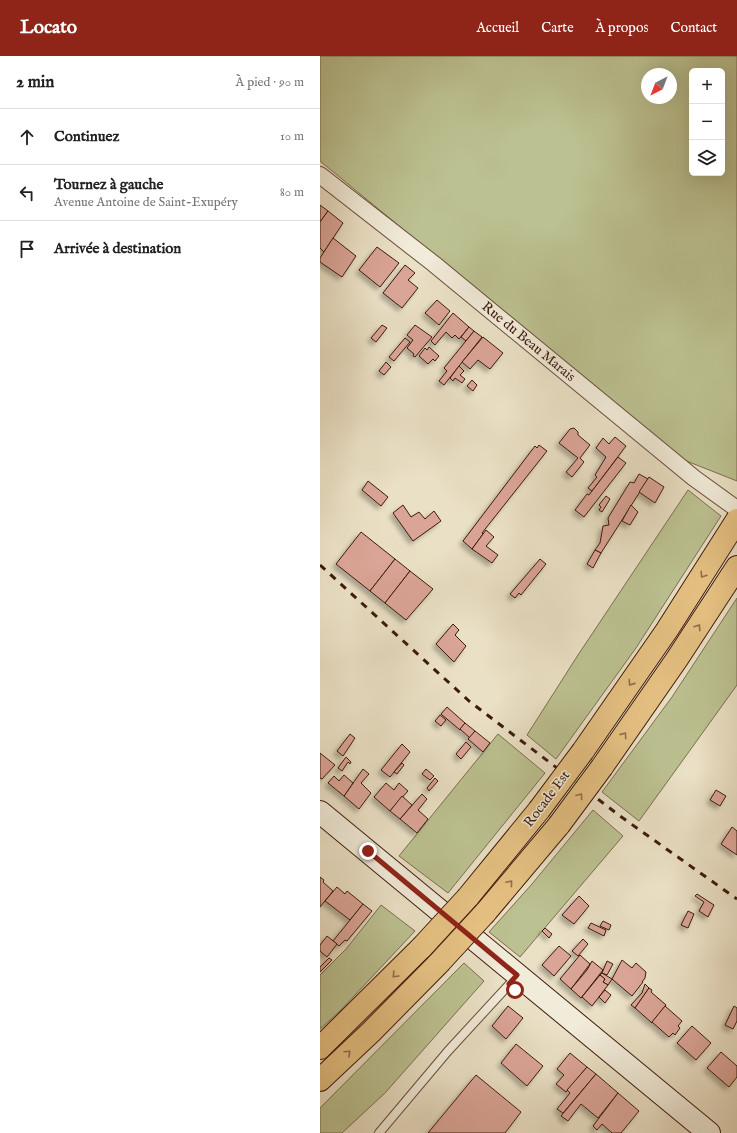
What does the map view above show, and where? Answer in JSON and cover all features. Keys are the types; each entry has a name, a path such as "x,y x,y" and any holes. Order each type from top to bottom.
{"highway":[{"name":"Rocade Est","path":"320,1048 422,947 468,897 539,810 583,751 645,662 737,520"},
{"name":"Rocade Est","path":"320,1080 371,1032 439,963 485,913 559,825 673,665 737,567"}],"main road":[{"path":"320,812 688,1133"},
{"path":"320,829 369,870 513,979 709,1133"}],"street":[{"name":"Rue du Beau Marais","path":"320,175 434,264 694,478 737,509"}],"lane":[{"path":"378,1133 448,1051 513,979"}],"green space":[{"path":"320,56 737,56 737,481 684,460 320,161"},
{"path":"688,490 721,516 636,648 556,759 527,735 578,655"},
{"path":"737,598 737,685 639,821 602,792 672,697"},
{"path":"498,734 545,773 448,893 399,856"},
{"path":"593,810 623,836 520,957 489,932 532,884"},
{"path":"381,905 415,931 340,1011 320,1029 320,975 346,949"},
{"path":"464,963 484,981 385,1093 342,1133 320,1133 320,1108"}],"building":[{"path":"320,205 328,211 320,222"},
{"path":"328,211 343,223 324,252 320,248 320,222"},
{"path":"333,238 356,256 342,277 320,262 320,258"},
{"path":"377,247 399,263 380,287 359,270"},
{"path":"405,265 415,273 408,280 418,288 402,308 383,293"},
{"path":"437,300 450,311 439,325 425,313"},
{"path":"453,313 469,327 459,339 455,335 452,338 446,332 435,345 431,341"},
{"path":"382,325 387,328 376,342 371,338"},
{"path":"415,325 432,337 415,357 413,356 414,354 407,348 413,340 407,335"},
{"path":"469,327 474,331 466,341 461,337"},
{"path":"474,331 482,337 444,385 439,381 447,371 444,368"},
{"path":"483,337 503,353 490,369 478,360 470,369 462,362"},
{"path":"405,338 410,342 394,361 389,357"},
{"path":"429,347 439,356 435,361 433,359 428,364 419,356 425,348 427,350"},
{"path":"386,362 391,367 384,375 379,371"},
{"path":"459,366 464,371 460,375 465,379 462,383 455,378 453,381 450,378"},
{"path":"472,380 477,385 473,391 467,386"},
{"path":"574,428 578,432 578,435 590,445 580,458 584,462 572,477 566,472 578,458 559,443 570,429"},
{"path":"615,437 626,446 592,491 588,488 597,477 595,475 606,457 596,448 603,438 609,444"},
{"path":"539,445 547,451 482,533 483,534 472,549 463,541 535,446 537,448"},
{"path":"618,457 626,463 584,517 575,510 587,494 589,495"},
{"path":"639,474 648,479 601,553 595,550 600,543 603,526 609,525 608,518 630,482 634,483"},
{"path":"649,477 664,487 655,503 639,492"},
{"path":"368,481 388,497 381,506 362,490"},
{"path":"606,496 610,499 602,512 599,510 601,507 599,505"},
{"path":"403,505 411,517 419,512 425,519 434,511 441,521 413,541 393,513"},
{"path":"631,505 638,512 630,525 622,521"},
{"path":"486,530 494,537 486,546 498,555 492,563 472,549"},
{"path":"361,532 395,559 370,591 336,564"},
{"path":"595,550 601,553 593,568 587,564"},
{"path":"395,559 410,571 385,603 370,591"},
{"path":"540,559 546,564 521,595 519,593 515,598 510,594"},
{"path":"410,571 433,589 406,620 385,603"},
{"path":"453,624 459,630 455,635 466,646 454,662 436,644"},
{"path":"447,707 465,723 460,730 441,714"},
{"path":"440,715 446,720 441,726 435,721"},
{"path":"465,723 475,731 470,738 460,729"},
{"path":"475,731 490,743 483,752 468,739"},
{"path":"350,734 355,738 343,756 337,751"},
{"path":"466,742 471,747 461,759 456,754"},
{"path":"402,744 410,752 390,777 381,770"},
{"path":"320,753 335,765 322,779 320,778"},
{"path":"346,757 351,762 350,764 348,762 342,771 338,768"},
{"path":"402,763 404,765 397,774 394,772"},
{"path":"363,769 369,774 361,783 371,793 359,809 344,796"},
{"path":"426,769 434,776 430,780 422,774"},
{"path":"344,775 353,783 344,796 328,783 334,776 339,781"},
{"path":"435,778 438,781 429,791 427,788"},
{"path":"386,783 394,790 399,783 408,791 390,811 374,797"},
{"path":"716,790 726,796 720,806 710,800"},
{"path":"422,794 427,799 418,810 428,819 417,833 400,819"},
{"path":"402,796 412,805 400,819 390,811"},
{"path":"732,827 737,831 737,855 721,844"},
{"path":"320,877 324,880 323,882 333,891 320,907"},
{"path":"337,887 345,894 347,891 363,904 350,920 325,901"},
{"path":"697,894 714,905 708,917 699,911 704,902 695,896"},
{"path":"579,896 589,906 574,924 562,915"},
{"path":"363,904 372,911 347,941 345,940 339,946 333,941"},
{"path":"688,911 694,914 688,928 681,925"},
{"path":"603,921 611,925 609,930 600,926"},
{"path":"591,923 606,930 604,936 588,928"},
{"path":"545,928 552,934 549,938 542,931"},
{"path":"327,936 337,944 327,957 320,951 320,945"},
{"path":"583,939 588,944 578,956 572,951"},
{"path":"559,946 571,956 554,976 542,965"},
{"path":"580,955 590,964 571,989 560,979"},
{"path":"329,958 332,960 320,972 320,967"},
{"path":"622,960 632,968 636,963 646,972 643,982 632,996 612,979"},
{"path":"592,961 603,970 581,998 571,989 587,970"},
{"path":"607,961 613,964 607,975 602,973"},
{"path":"602,973 612,979 608,985 603,982 605,979 600,975"},
{"path":"600,975 605,979 603,982 608,985 592,1006 582,997"},
{"path":"645,984 649,988 635,1008 631,1005 642,993"},
{"path":"649,988 652,990 651,992 666,1005 652,1023 635,1008"},
{"path":"605,990 611,995 605,1003 599,997"},
{"path":"508,1006 523,1018 506,1039 492,1026"},
{"path":"665,1006 682,1021 678,1026 680,1028 675,1035 673,1033 669,1037 652,1022"},
{"path":"734,1006 737,1008 737,1021 733,1029 725,1025"},
{"path":"692,1026 711,1043 696,1060 677,1043"},
{"path":"516,1044 543,1066 527,1086 501,1063"},
{"path":"721,1052 737,1066 737,1077 729,1087 707,1068"},
{"path":"570,1053 587,1067 566,1092 556,1084 564,1075 557,1069"},
{"path":"587,1067 596,1074 563,1113 557,1109 570,1093 567,1090"},
{"path":"596,1074 618,1093 598,1118 581,1104 568,1121 561,1116"},
{"path":"476,1075 521,1112 505,1133 428,1133"},
{"path":"618,1093 639,1111 621,1133 612,1133 602,1124 597,1130 593,1126"}],"railway":[{"path":"320,565 469,701 620,816 737,899"}],"route":[{"path":"368,851 517,975 509,984 515,990"}]}
